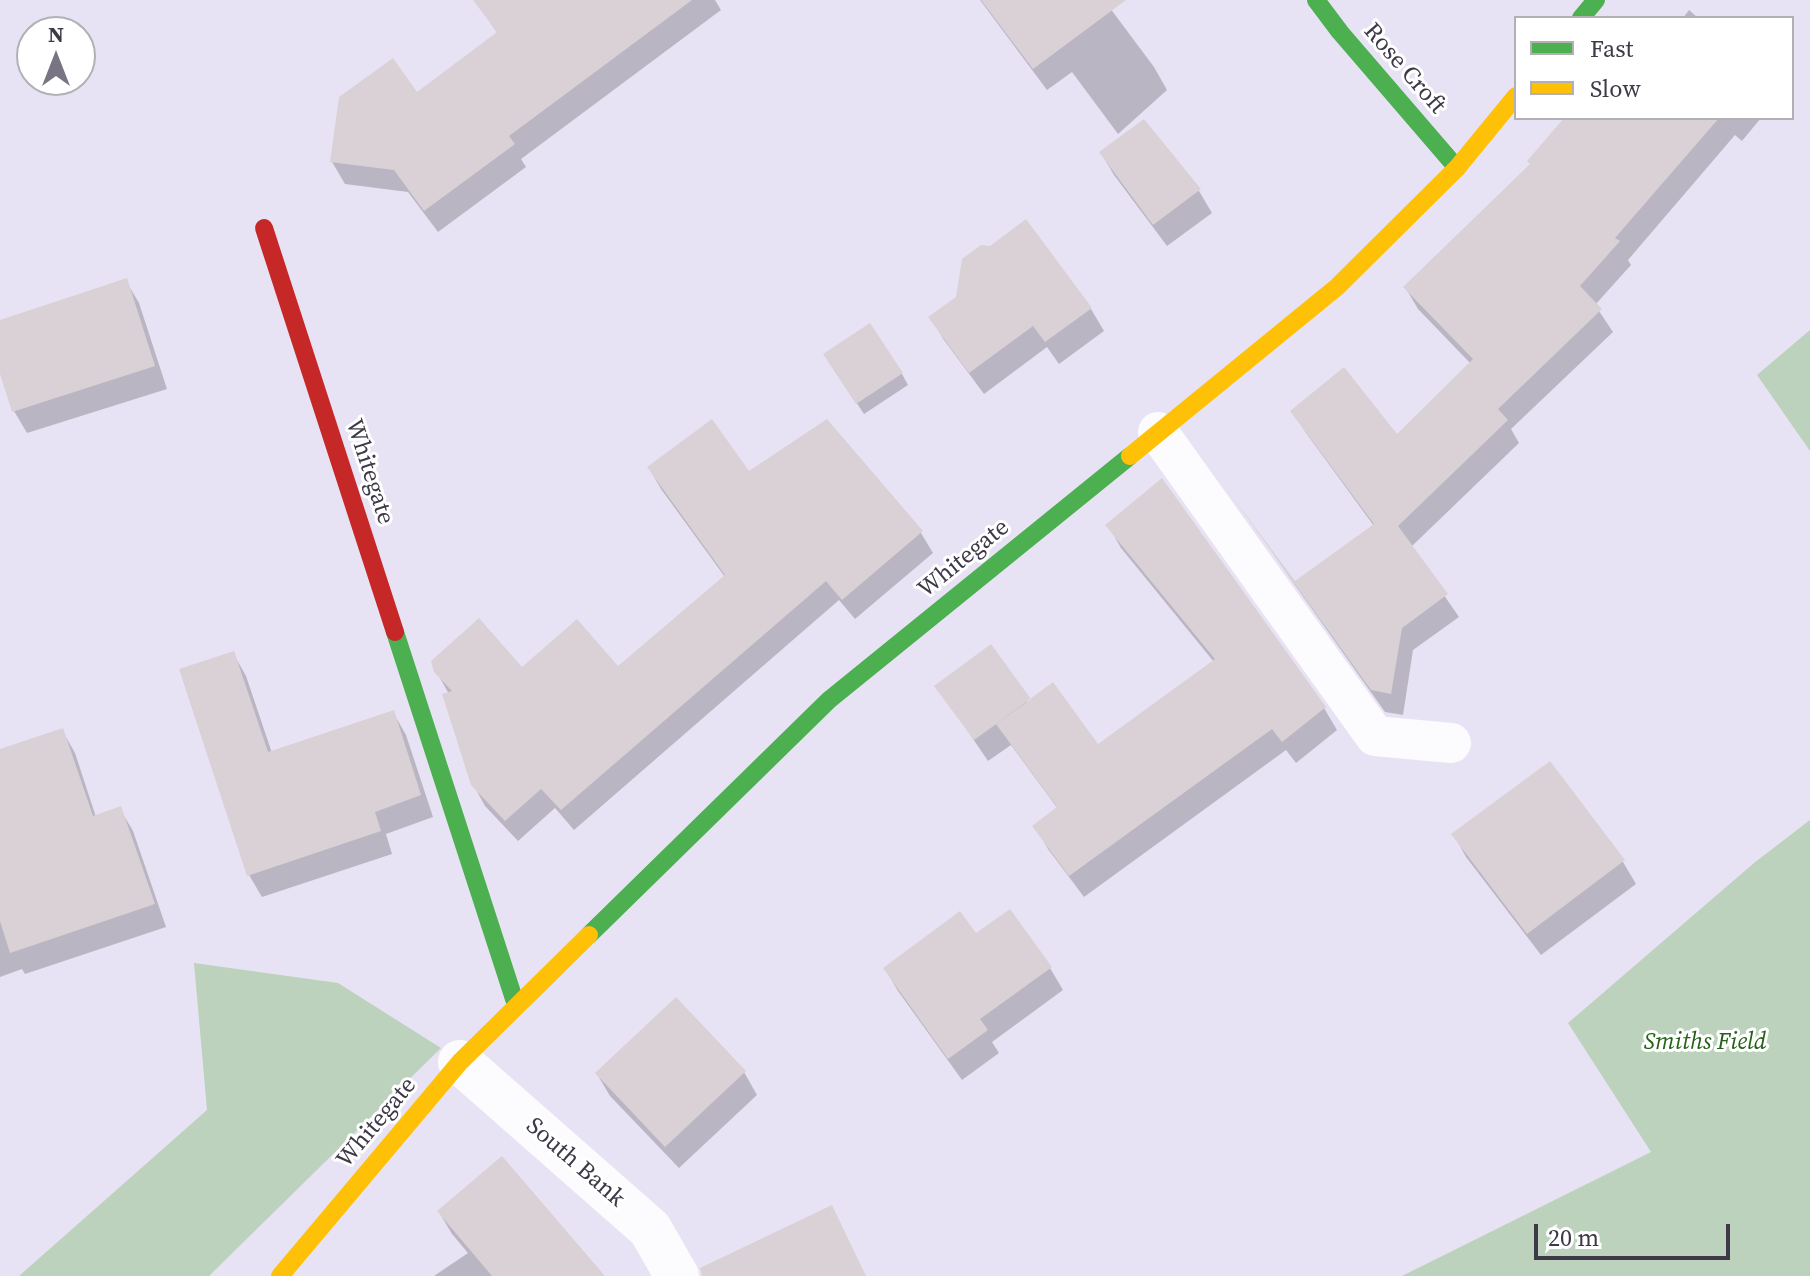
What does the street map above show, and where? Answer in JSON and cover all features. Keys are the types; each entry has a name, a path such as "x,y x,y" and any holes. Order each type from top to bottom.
{"street":[{"name":"Rose Croft","path":"1316,0 1457,168"},
{"path":"1583,16 1596,0"},
{"name":"Whitegate","path":"280,1276 460,1062 829,700 1337,287 1457,168 1514,98"},
{"name":"Whitegate","path":"264,228 516,1005"},
{"name":"South Bank","path":"460,1062 650,1229 677,1276"}],"lane":[{"path":"1158,432 1375,736 1451,743"}],"green space":[{"path":"1810,330 1810,451 1757,375"},
{"name":"Smiths Field","path":"1810,820 1810,1276 1402,1276 1651,1152 1568,1023 1754,863"},
{"path":"194,963 338,983 441,1048 209,1276 19,1276 207,1110"}],"building":[{"path":"473,0 692,0 509,136 515,144 424,211 394,170 330,162 339,97 393,58 417,92 497,32"},
{"path":"981,0 1126,0 1033,69"},
{"path":"1144,119 1201,189 1153,225 1099,152"},
{"path":"1562,120 1717,120 1615,238 1620,241 1580,286 1602,309 1498,409 1508,420 1398,526 1448,594 1402,628 1391,694 1371,690 1228,491 1295,581 1374,524 1290,411 1344,367 1397,434 1473,359 1403,287 1530,164 1527,161"},
{"path":"1026,219 1092,308 1045,342 1033,326 969,373 928,317 956,297 962,259 981,245 990,246"},
{"path":"127,278 155,366 12,412 0,374 0,320"},
{"path":"870,323 903,373 856,404 823,354"},
{"path":"712,419 749,471 827,419 923,531 842,600 826,581 561,810 541,789 505,821 471,785 442,694 452,691 434,672 431,661 479,618 522,667 577,619 618,666 725,575 647,467"},
{"path":"1162,478 1326,707 1282,742 1272,729 1069,876 1032,826 1057,807 996,724 1053,682 1098,744 1215,659 1105,525"},
{"path":"991,644 1031,699 974,740 934,686"},
{"path":"234,651 268,752 394,710 421,795 375,812 381,831 247,876 179,669"},
{"path":"63,728 93,816 121,806 155,904 10,953 0,921 0,749"},
{"path":"1550,761 1625,860 1527,934 1451,834"},
{"path":"1010,909 1052,967 980,1019 988,1030 948,1059 883,968 960,911 976,933"},
{"path":"676,997 746,1071 665,1147 595,1073"},
{"path":"502,1156 605,1276 492,1276 437,1211"},
{"path":"832,1205 866,1276 702,1276 700,1268"}],"traffic: fast":[{"path":"1316,0 1457,168"},
{"path":"1583,16 1596,0"},
{"path":"589,935 829,700 1130,456"},
{"path":"395,632 516,1005"}],"traffic: slow":[{"path":"1130,456 1337,287 1457,168 1514,98"},
{"path":"280,1276 460,1062 589,935"}],"traffic: jam":[{"path":"264,228 395,632"}]}
